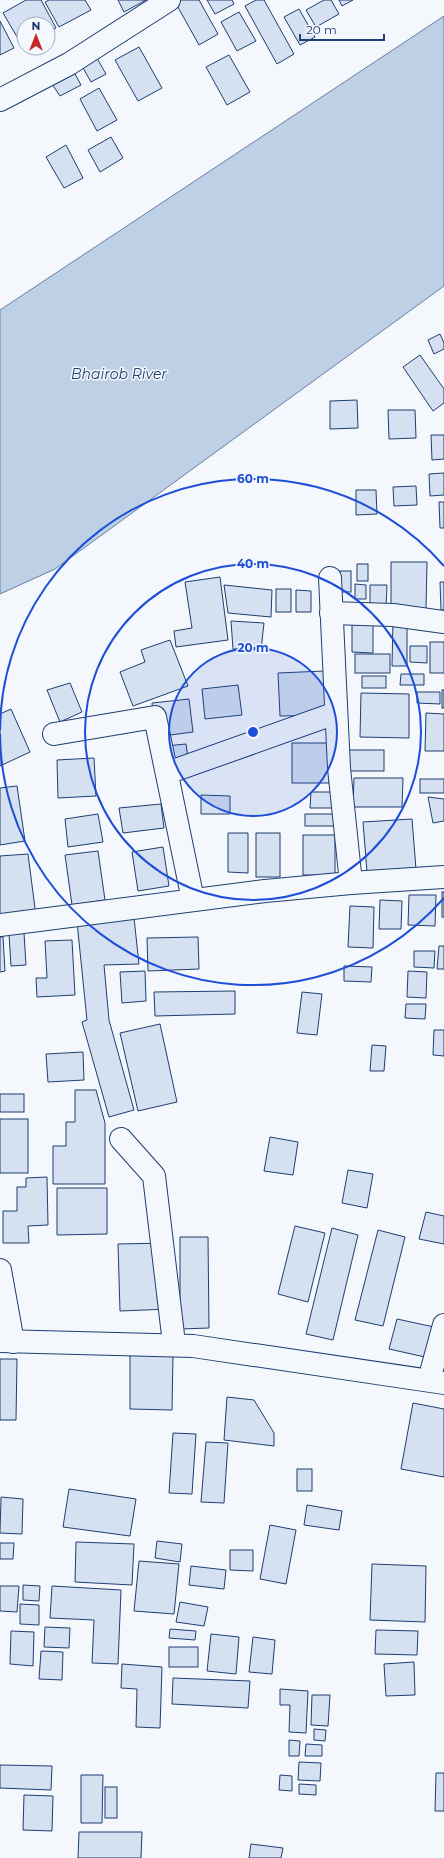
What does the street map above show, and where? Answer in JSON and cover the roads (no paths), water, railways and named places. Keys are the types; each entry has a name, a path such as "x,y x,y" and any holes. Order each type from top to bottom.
{"street":[{"path":"0,100 69,64 169,0"},
{"path":"330,578 339,768 351,883"},
{"path":"331,612 393,615 444,622"},
{"path":"167,773 336,713"},
{"path":"54,734 155,717 193,900"},
{"path":"0,925 265,891 351,883 444,877"},
{"path":"121,1139 154,1176 173,1335"},
{"path":"0,1270 7,1341 193,1346 436,1382 444,1324"}],"water":[{"name":"Bhairob River","path":"444,16 444,286 55,569 0,594 0,310"}]}
